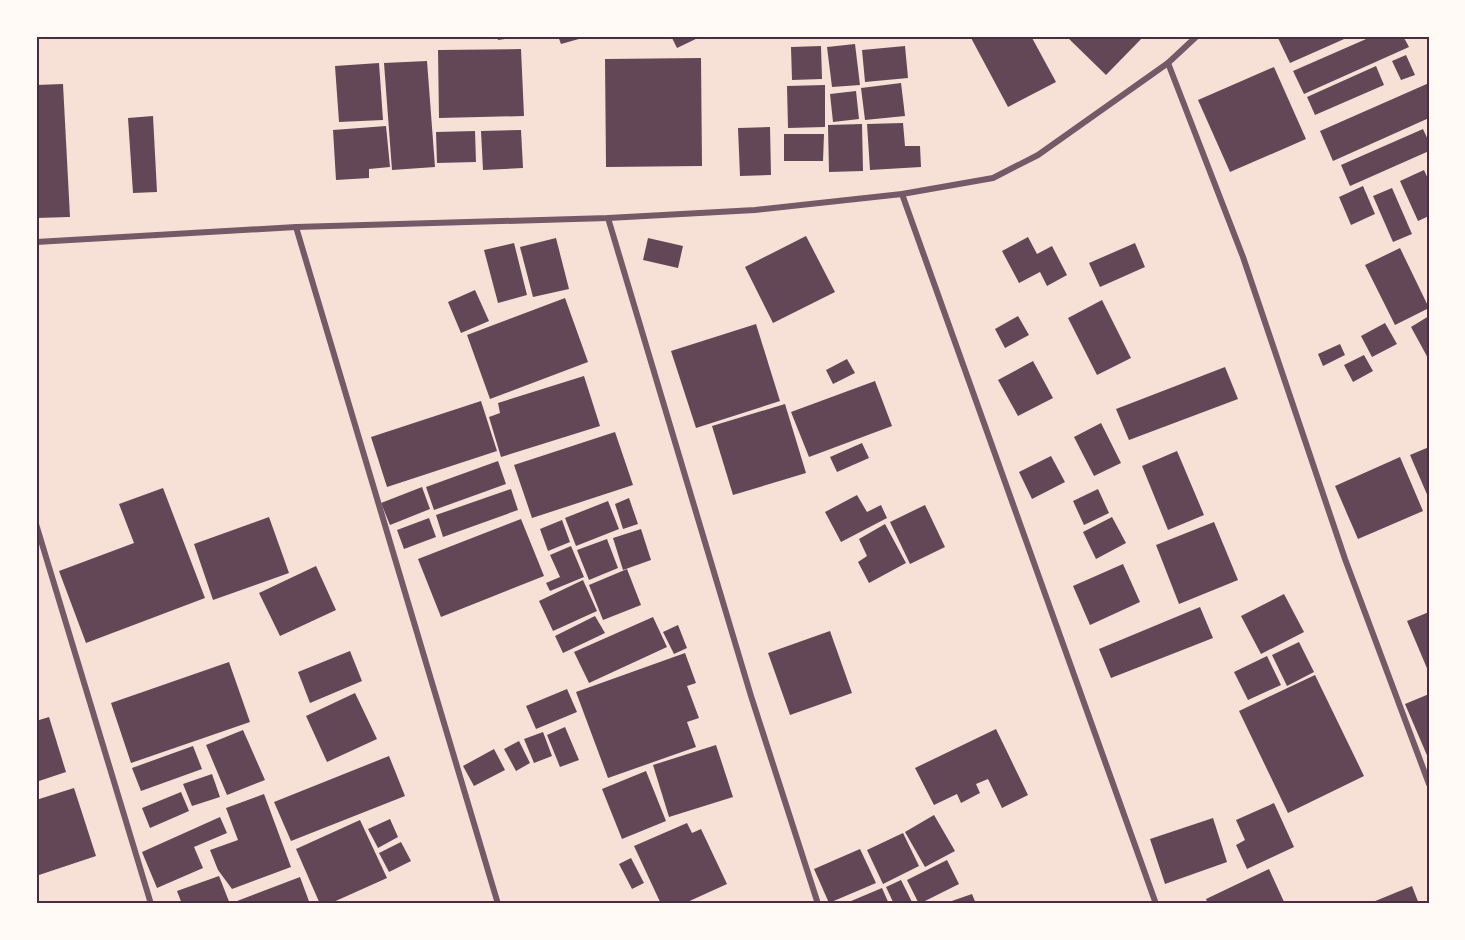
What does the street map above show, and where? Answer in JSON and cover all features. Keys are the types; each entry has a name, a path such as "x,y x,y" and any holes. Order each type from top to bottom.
{"street":[{"path":"36,242 296,227 608,218 755,210 903,194 993,178 1038,155 1167,63 1197,36"},
{"path":"1167,63 1243,257 1345,559 1429,784"},
{"path":"903,194 1156,904"},
{"path":"608,218 751,696 818,904"},
{"path":"296,227 498,904"},
{"path":"36,524 151,904"}],"building":[{"path":"497,36 520,36 520,37 498,40"},
{"path":"558,36 586,36 586,37 561,44"},
{"path":"671,36 702,36 677,48"},
{"path":"970,36 1031,36 1056,82 1008,107"},
{"path":"1066,36 1144,36 1106,75"},
{"path":"1277,36 1351,36 1290,63"},
{"path":"1373,36 1403,36 1409,47 1304,94 1293,71"},
{"path":"855,44 860,85 832,87 827,47"},
{"path":"821,46 822,79 792,80 791,47"},
{"path":"905,46 908,78 865,82 862,50"},
{"path":"521,49 524,116 439,118 438,50"},
{"path":"1406,55 1415,75 1401,80 1392,61"},
{"path":"701,58 702,166 606,167 605,59"},
{"path":"427,61 435,167 392,170 384,63"},
{"path":"379,63 383,120 339,122 335,66"},
{"path":"1376,66 1384,85 1315,115 1307,97"},
{"path":"1274,67 1306,139 1230,172 1198,100"},
{"path":"901,83 905,116 865,120 861,88"},
{"path":"1429,83 1429,118 1333,161 1320,131"},
{"path":"63,84 70,217 36,218 36,85"},
{"path":"825,85 825,127 788,128 787,86"},
{"path":"856,91 859,119 833,122 830,94"},
{"path":"153,116 157,192 133,193 128,118"},
{"path":"903,123 905,146 920,146 921,167 870,170 867,124"},
{"path":"862,124 863,171 829,172 828,125"},
{"path":"386,126 390,167 369,169 369,178 336,180 333,130"},
{"path":"770,127 771,175 740,176 738,128"},
{"path":"1423,129 1429,142 1429,151 1350,186 1341,165"},
{"path":"521,130 523,168 483,170 481,131"},
{"path":"475,131 476,162 437,163 436,132"},
{"path":"784,134 824,134 823,161 784,161"},
{"path":"1424,170 1429,181 1429,216 1418,221 1400,181"},
{"path":"1363,186 1375,214 1351,225 1339,197"},
{"path":"1392,188 1412,234 1393,242 1373,196"},
{"path":"806,236 835,292 773,323 745,267"},
{"path":"1028,237 1037,254 1052,246 1067,275 1047,286 1040,272 1019,283 1002,251"},
{"path":"556,238 569,289 533,297 520,247"},
{"path":"648,238 683,246 678,268 643,260"},
{"path":"514,243 527,295 498,303 484,250"},
{"path":"1135,243 1145,267 1100,287 1089,263"},
{"path":"1400,248 1429,308 1395,325 1365,265"},
{"path":"475,290 489,321 461,333 448,302"},
{"path":"565,298 588,362 490,399 467,335"},
{"path":"1102,300 1131,358 1097,375 1068,318"},
{"path":"1018,316 1029,335 1005,348 995,329"},
{"path":"1429,316 1429,360 1411,327"},
{"path":"1385,323 1397,344 1372,357 1361,336"},
{"path":"756,324 780,401 696,428 671,351"},
{"path":"1340,344 1345,355 1323,366 1318,354"},
{"path":"1364,355 1373,371 1353,382 1344,365"},
{"path":"847,359 855,373 833,384 826,370"},
{"path":"1033,361 1053,398 1018,416 998,380"},
{"path":"1225,367 1238,399 1129,440 1116,409"},
{"path":"584,376 600,426 501,457 489,417 500,413 498,403"},
{"path":"875,381 892,426 809,457 791,412"},
{"path":"481,401 497,451 387,487 371,437"},
{"path":"785,404 806,473 733,495 712,426"},
{"path":"1101,423 1121,463 1094,476 1074,437"},
{"path":"615,432 633,485 532,518 514,465"},
{"path":"862,443 869,458 837,472 830,457"},
{"path":"1429,447 1429,499 1410,455"},
{"path":"1177,451 1204,515 1168,530 1142,466"},
{"path":"1051,456 1065,482 1032,499 1019,472"},
{"path":"1400,457 1423,511 1358,539 1335,486"},
{"path":"498,461 506,484 434,510 426,487"},
{"path":"422,487 430,509 390,525 381,503"},
{"path":"163,488 205,598 86,643 59,571 134,543 119,504"},
{"path":"511,489 518,510 443,537 436,515"},
{"path":"1098,489 1109,513 1084,525 1073,501"},
{"path":"857,495 867,512 881,505 887,518 841,542 825,512"},
{"path":"629,498 638,524 623,529 615,504"},
{"path":"608,501 619,529 576,546 565,518"},
{"path":"925,505 945,547 910,564 890,522"},
{"path":"269,517 289,573 213,600 194,544"},
{"path":"1112,517 1126,543 1096,559 1083,532"},
{"path":"429,518 436,537 404,549 397,530"},
{"path":"521,519 544,576 441,617 418,559"},
{"path":"562,520 570,542 548,551 540,529"},
{"path":"1214,522 1238,580 1179,604 1156,545"},
{"path":"885,524 906,563 869,583 858,562 867,556 859,539"},
{"path":"641,529 651,560 623,570 613,538"},
{"path":"607,539 618,568 589,580 577,550"},
{"path":"571,546 584,577 550,591 546,583 560,577 550,555"},
{"path":"1123,564 1140,602 1090,625 1073,586"},
{"path":"316,566 336,610 280,636 259,593"},
{"path":"627,569 641,605 603,620 589,585"},
{"path":"583,580 597,611 553,631 539,601"},
{"path":"1284,594 1304,632 1261,654 1241,616"},
{"path":"1200,607 1213,638 1111,678 1099,649"},
{"path":"1429,612 1429,673 1407,621"},
{"path":"595,616 605,633 563,653 555,636"},
{"path":"653,617 667,647 589,683 574,652"},
{"path":"678,625 687,648 674,654 663,632"},
{"path":"830,631 852,693 790,715 768,653"},
{"path":"1299,642 1314,672 1287,686 1272,655"},
{"path":"350,651 362,681 310,703 298,672"},
{"path":"685,653 696,683 687,686 699,718 687,722 696,747 608,778 576,692"},
{"path":"1267,656 1281,685 1248,700 1234,672"},
{"path":"229,662 250,722 131,763 111,703"},
{"path":"1315,675 1364,776 1288,813 1239,711"},
{"path":"567,689 577,712 536,729 526,706"},
{"path":"355,693 377,739 327,762 306,716"},
{"path":"1429,694 1429,760 1405,704"},
{"path":"49,717 66,772 36,782 36,721"},
{"path":"565,727 579,760 560,767 547,735"},
{"path":"996,729 1028,795 1002,808 988,779 976,784 980,793 961,803 957,794 934,805 915,768"},
{"path":"243,730 265,780 227,795 206,745"},
{"path":"543,732 552,756 534,763 524,739"},
{"path":"519,741 530,763 516,771 504,749"},
{"path":"716,745 733,797 669,817 653,765"},
{"path":"193,746 202,769 141,791 132,768"},
{"path":"494,749 505,770 474,786 463,766"},
{"path":"389,756 405,796 291,841 274,802"},
{"path":"646,771 666,821 622,839 602,789"},
{"path":"212,774 220,797 192,806 183,784"},
{"path":"74,788 96,856 36,876 36,800"},
{"path":"181,792 189,811 150,828 142,808"},
{"path":"264,794 291,867 232,889 218,870 210,850 238,840 226,808"},
{"path":"1274,803 1294,847 1247,869 1236,845 1245,840 1236,820"},
{"path":"934,815 955,851 925,867 905,832"},
{"path":"220,817 227,833 194,847 203,868 157,888 142,852"},
{"path":"1213,818 1227,862 1165,884 1150,839"},
{"path":"390,819 398,837 378,848 368,829"},
{"path":"360,820 387,878 329,904 320,904 296,849"},
{"path":"687,823 692,833 701,829 727,884 683,904 661,904 634,846"},
{"path":"903,833 919,866 883,884 867,850"},
{"path":"401,842 411,861 389,872 379,853"},
{"path":"860,849 876,883 829,903 814,869"},
{"path":"631,858 644,883 632,889 619,864"},
{"path":"947,860 959,884 919,904 907,880"},
{"path":"1269,869 1285,904 1208,904 1206,899"},
{"path":"219,876 230,904 182,904 177,891"},
{"path":"300,877 310,904 238,904 237,901"},
{"path":"901,880 913,904 894,904 886,887"},
{"path":"1412,886 1419,904 1368,904"},
{"path":"882,888 889,904 844,904"},
{"path":"972,894 976,904 943,904"}]}
